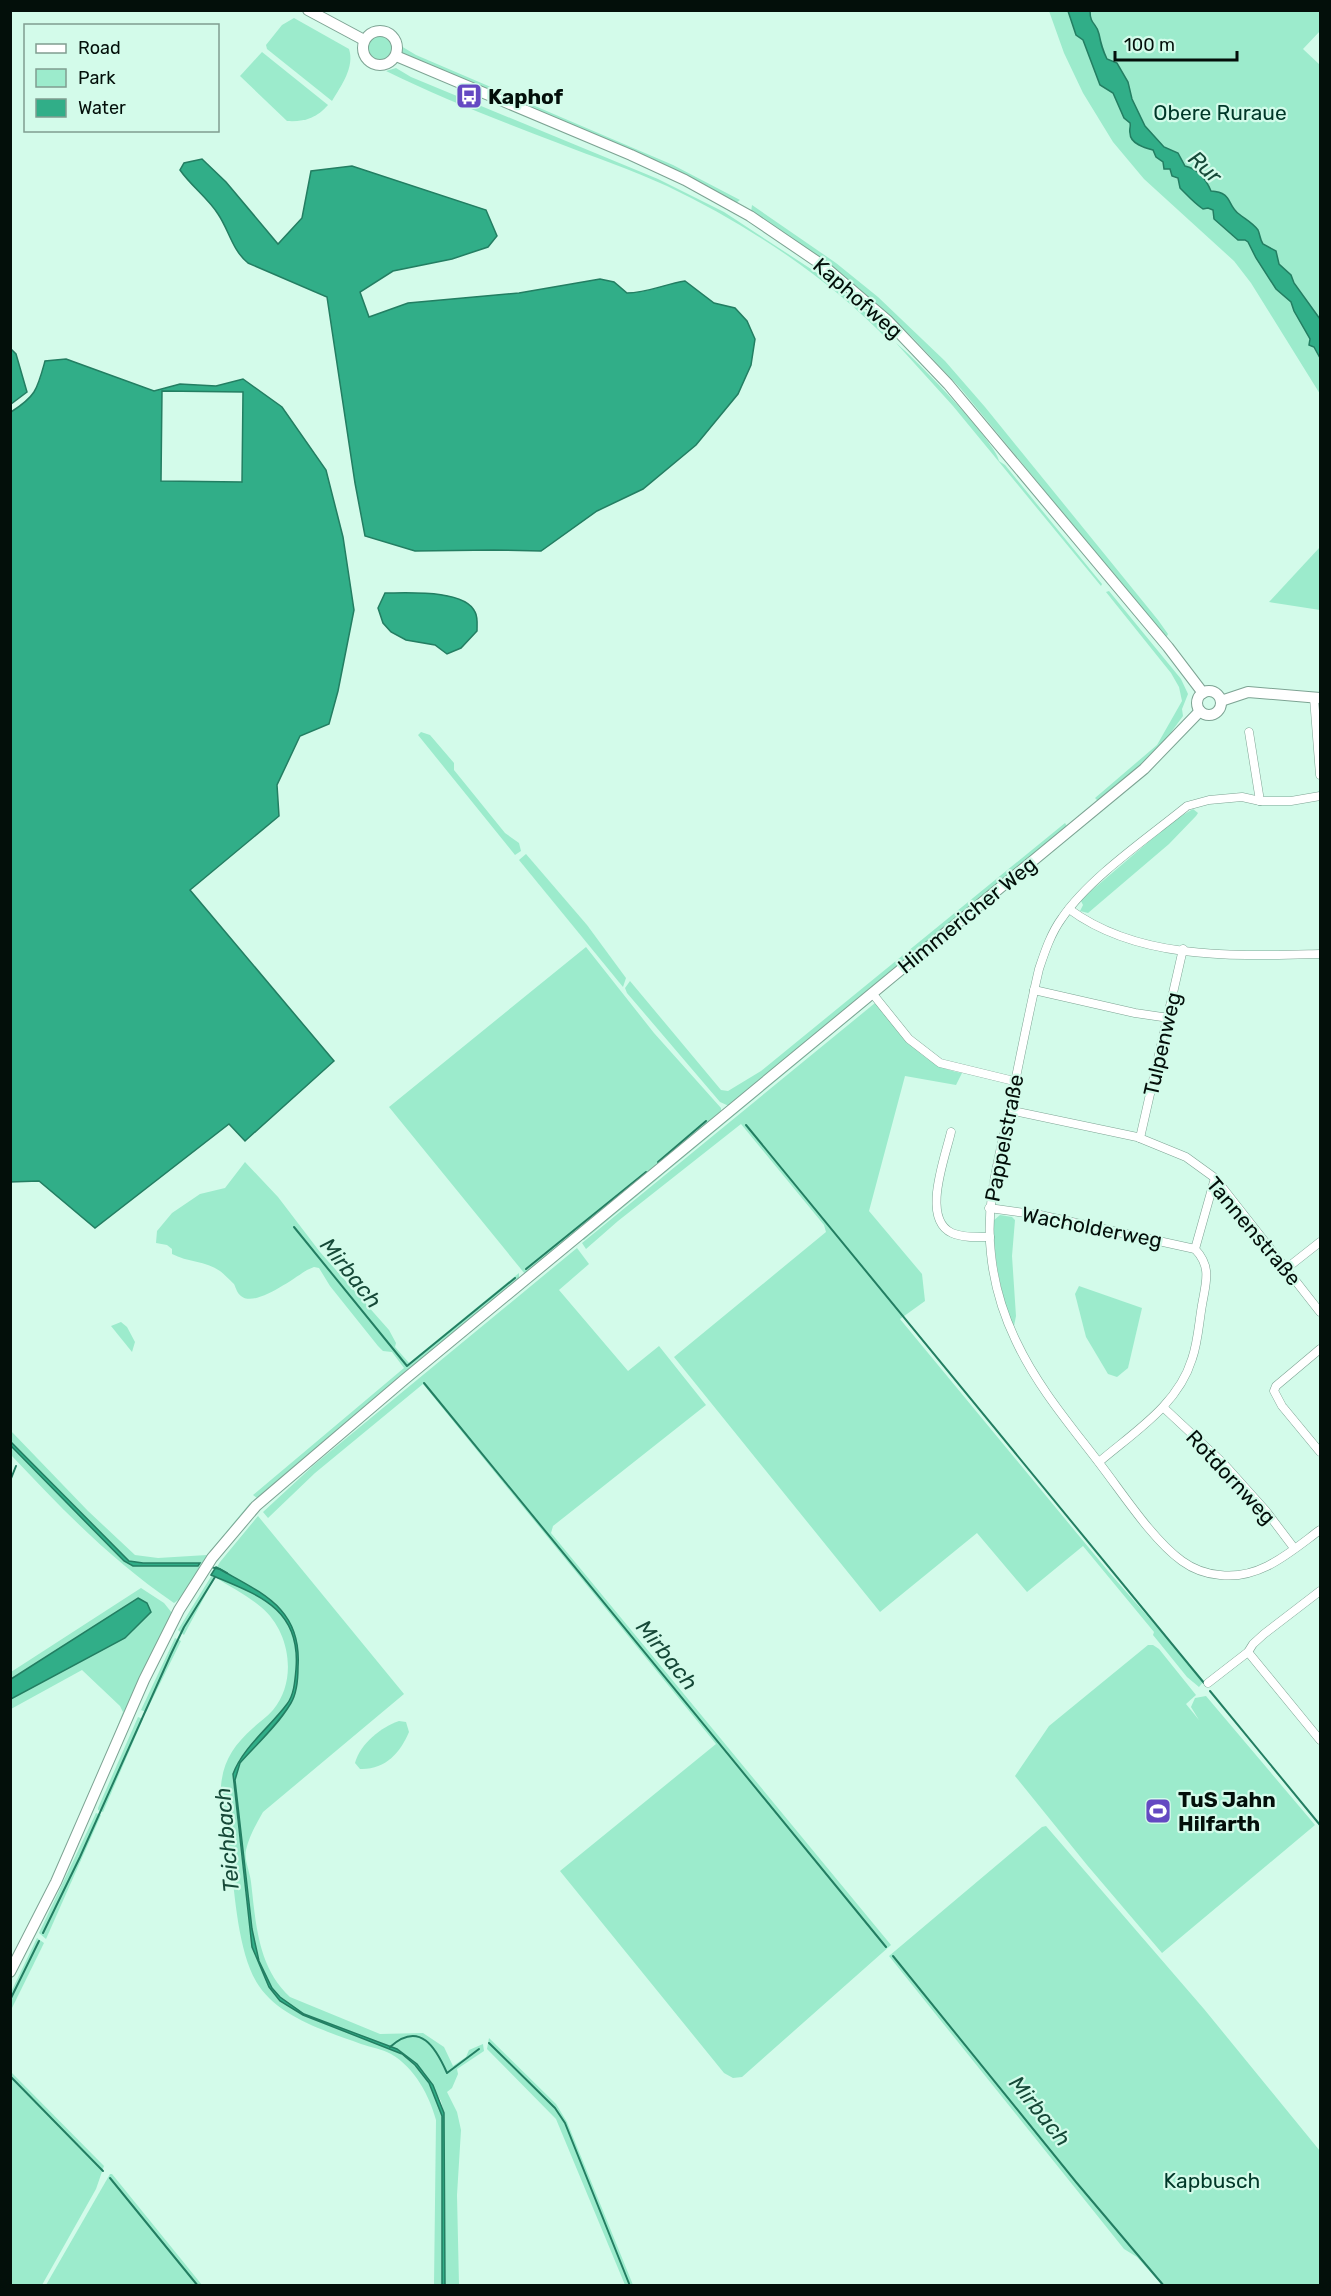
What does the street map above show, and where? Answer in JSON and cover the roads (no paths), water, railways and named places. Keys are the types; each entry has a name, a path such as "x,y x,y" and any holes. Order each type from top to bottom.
{"street":[{"path":"308,10 364,40"},
{"path":"375,31 389,33 398,46 396,56 384,65 374,64 364,54 364,40 375,31"},
{"name":"Kaphofweg","path":"396,56 685,180 750,216 825,267 897,330 948,384 1168,647 1203,693"},
{"path":"1214,692 1221,701 1219,710 1208,715 1200,711 1197,701 1203,693 1214,692"},
{"path":"1221,701 1248,692 1317,698 1320,775"},
{"name":"Himmericher Weg","path":"10,1972 80,1831 144,1680 179,1610 212,1558 256,1506 728,1112 941,939 964,916 1144,769 1200,711"},
{"path":"1248,732 1260,801"},
{"name":"Pappelstraße","path":"1320,796 1291,801 1260,801 1242,797 1209,800 1187,807 1080,895 1061,919 1049,942 1034,990 989,1208 990,1237 998,1293 1016,1342 1042,1389 1171,1552 1194,1568 1219,1575 1244,1575 1254,1573 1320,1530"},
{"path":"1069,909 1096,927 1123,938 1183,950 1237,954 1320,954"},
{"name":"Tulpenweg","path":"1140,1138 1183,950"},
{"path":"1034,990 1136,1013 1169,1018"},
{"path":"872,993 909,1039 940,1063 1014,1081"},
{"name":"Tannenstraße","path":"1009,1110 1140,1138 1186,1157 1215,1179 1320,1312"},
{"path":"951,1132 936,1200 936,1212 942,1227 953,1234 990,1237"},
{"path":"1099,1462 1164,1408 1181,1385 1193,1358 1207,1278 1205,1264 1195,1249 1202,1217 1215,1179"},
{"name":"Wacholderweg","path":"989,1208 1040,1215 1195,1249"},
{"path":"1287,1268 1320,1242"},
{"path":"1320,1349 1276,1386 1274,1391 1282,1406 1320,1452"},
{"name":"Rotdornweg","path":"1164,1408 1223,1463 1266,1511 1294,1548"},
{"path":"1209,1683 1248,1652 1253,1644 1320,1591"},
{"path":"1248,1652 1320,1740"}],"water":[{"path":"1068,11 1090,11 1105,55 1107,59 1117,63 1128,82 1132,99 1145,126 1164,147 1178,153 1185,166 1201,175 1211,191 1223,194 1235,211 1258,230 1263,244 1276,251 1279,264 1291,275 1294,283 1320,319 1320,358 1314,347 1309,345 1310,339 1291,302 1276,289 1248,242 1238,240 1214,219 1213,210 1203,209 1191,199 1180,188 1178,178 1172,176 1170,169 1164,169 1163,162 1156,157 1153,150 1138,145 1132,140 1130,123 1124,118 1113,93 1100,85 1083,40 1076,35"},
{"path":"202,159 226,182 278,244 302,218 311,171 352,166 486,210 497,236 488,247 452,259 393,271 360,292 369,317 408,303 519,293 600,279 614,282 627,293 642,292 685,281 714,303 735,308 747,321 755,339 751,365 738,394 696,445 643,489 597,511 541,551 415,551 365,536 327,297 248,263 243,258 214,208 180,170 184,163"},
{"path":"10,348 16,354 27,392 11,404"},
{"path":"66,359 154,391 180,384 216,386 243,379 282,407 326,470 343,537 354,610 329,724 300,736 277,785 279,816 190,890 334,1061 245,1141 229,1124 95,1228 39,1181 10,1182 11,412 31,396 40,379 45,361","holes":["162,391 243,392 242,482 161,481"]},
{"path":"385,593 434,594 460,599 475,612 477,631 461,648 447,654 435,645 406,640 391,632 383,623 378,608"},
{"path":"11,1442 129,1561 200,1563 198,1566 133,1566 124,1561 11,1446"},
{"path":"216,1567 263,1594 275,1604 286,1616 293,1630 297,1647 297,1681 293,1699 274,1727 240,1763 235,1780 252,1929 259,1961 272,1988 280,1997 304,2014 397,2049 417,2064 433,2085 444,2113 445,2285 442,2285 442,2116 429,2083 415,2065 402,2054 303,2015 280,2001 269,1987 252,1947 233,1774 243,1755 280,1713 293,1692 296,1648 284,1618 260,1597 211,1575"},
{"path":"138,1598 147,1603 151,1612 125,1638 11,1699 11,1679"}],"waterway":[{"path":"658,1162 706,1121"},
{"path":"746,1125 1204,1683"},
{"path":"526,1269 646,1172"},
{"name":"Mirbach","path":"294,1227 407,1366 515,1278"},
{"name":"Mirbach","path":"424,1383 886,1947"},
{"path":"10,1481 16,1466"},
{"name":"Teichbach","path":"210,1567 227,1573"},
{"path":"43,1933 184,1627 215,1577"},
{"path":"1210,1691 1320,1825"},
{"path":"10,2000 39,1941"},
{"name":"Mirbach","path":"893,1956 1076,2182 1164,2286"},
{"path":"390,2047 401,2039 410,2036 418,2037 432,2047 447,2073 479,2049"},
{"path":"489,2043 555,2108 565,2123 630,2286"},
{"path":"10,2076 103,2171"},
{"path":"110,2178 198,2286"}],"place":[{"name":"Kaphof","path":"469,96"},
{"name":"TuS Jahn Hilfarth","path":"1158,1811"}],"park label":[{"name":"Obere Ruraue","path":"1220,112"},
{"name":"Kapbusch","path":"1212,2180"}],"water label":[{"name":"Rur","path":"1205,167"}]}
